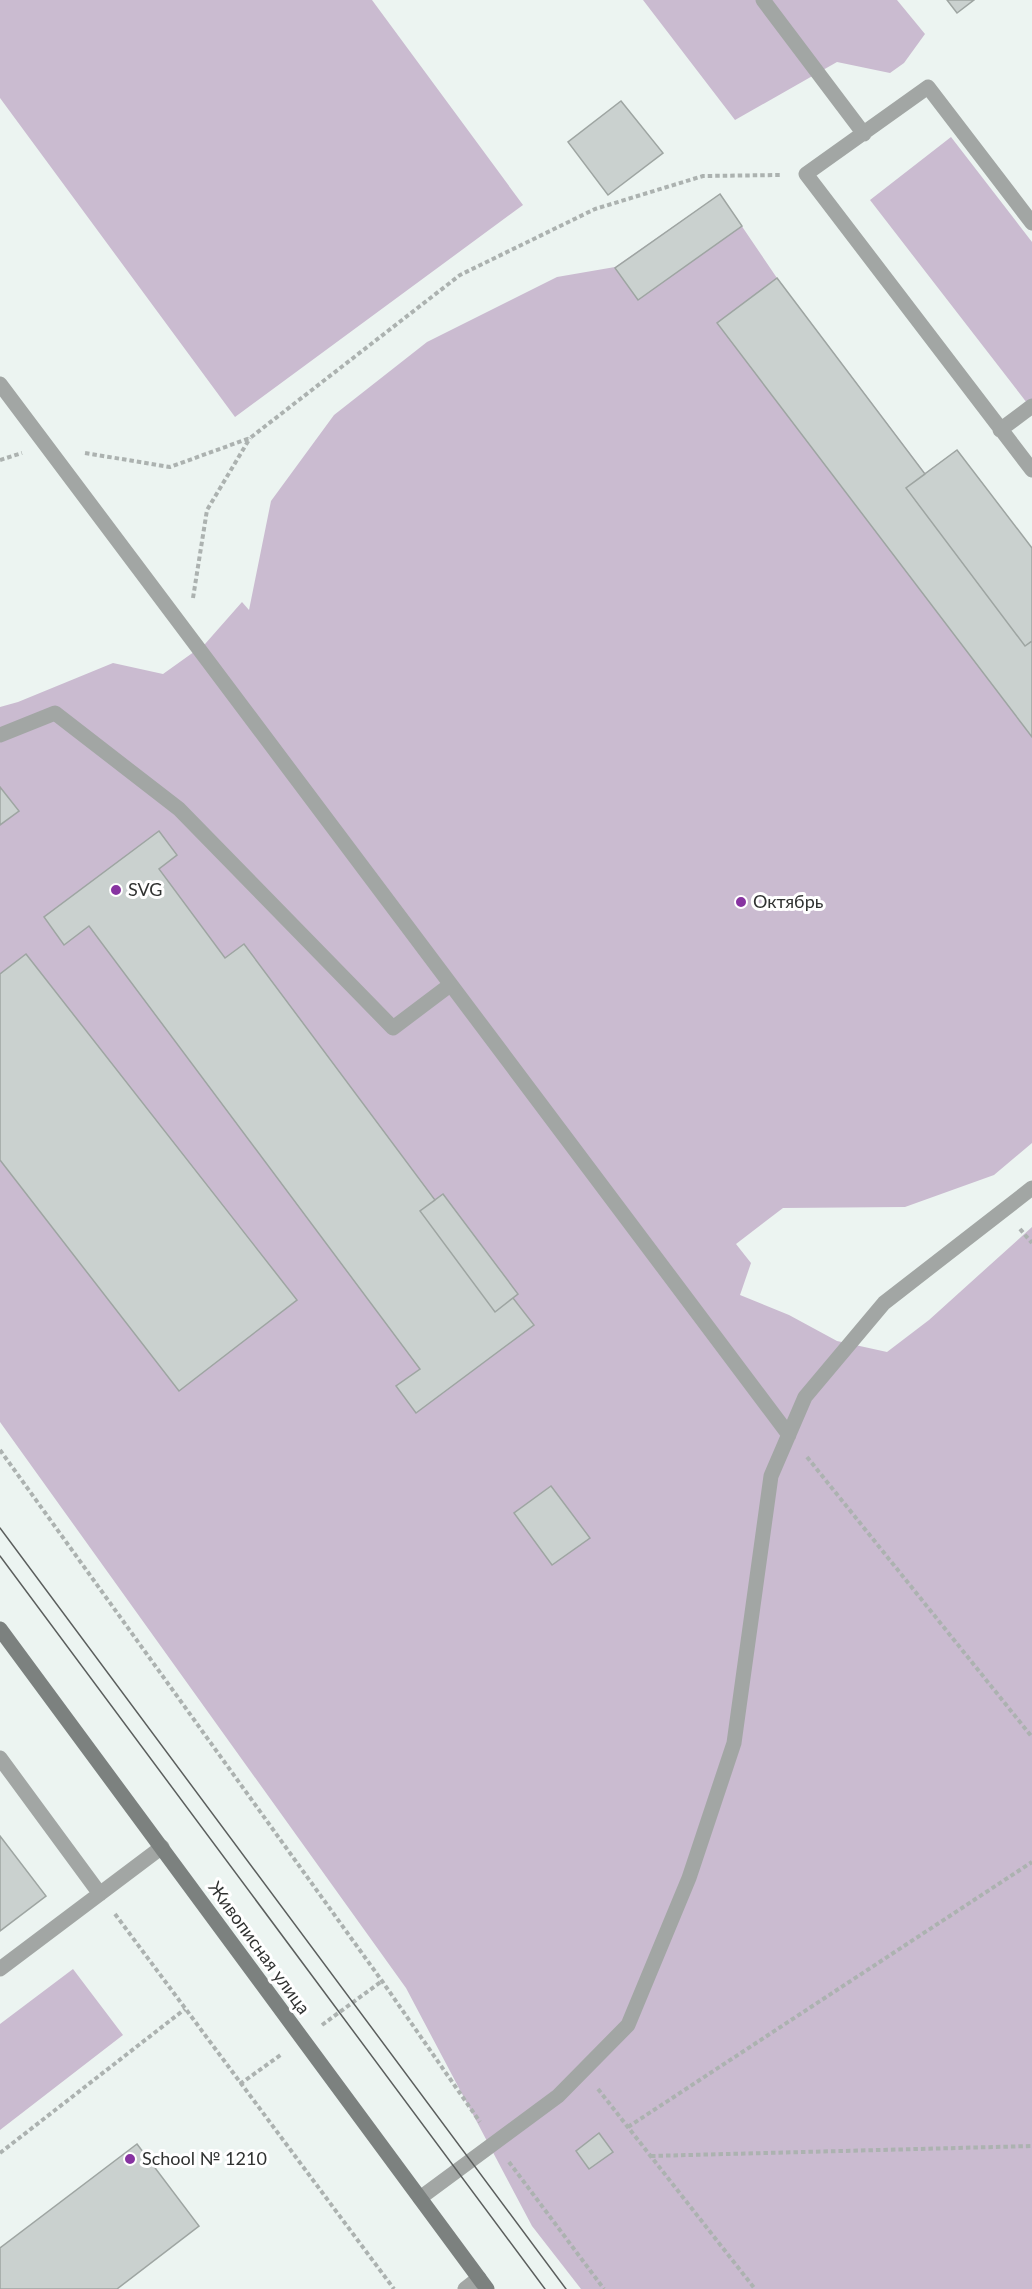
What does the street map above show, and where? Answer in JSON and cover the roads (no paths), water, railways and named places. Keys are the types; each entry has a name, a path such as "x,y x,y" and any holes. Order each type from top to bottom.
{"street":[{"name":"Живописная улица","path":"0,1629 162,1847 301,2040 483,2283"}],"lane":[{"path":"763,0 864,134"},
{"path":"1032,223 928,87 806,174 1032,470"},
{"path":"0,384 789,1435"},
{"path":"1000,430 1032,406"},
{"path":"0,735 55,712 179,809 393,1028 450,985"},
{"path":"420,2198 558,2096 628,2025 689,1878 734,1743 771,1476 805,1397 884,1303 1032,1188"},
{"path":"0,1758 100,1894"},
{"path":"0,1969 162,1847"},
{"path":"465,2289 483,2283"}],"tram line":[{"path":"0,1528 566,2289"},
{"path":"0,1556 545,2289"}],"place":[{"name":"SVG","path":"116,890"},
{"name":"Октябрь","path":"741,902"},
{"name":"School № 1210","path":"130,2159"}]}
